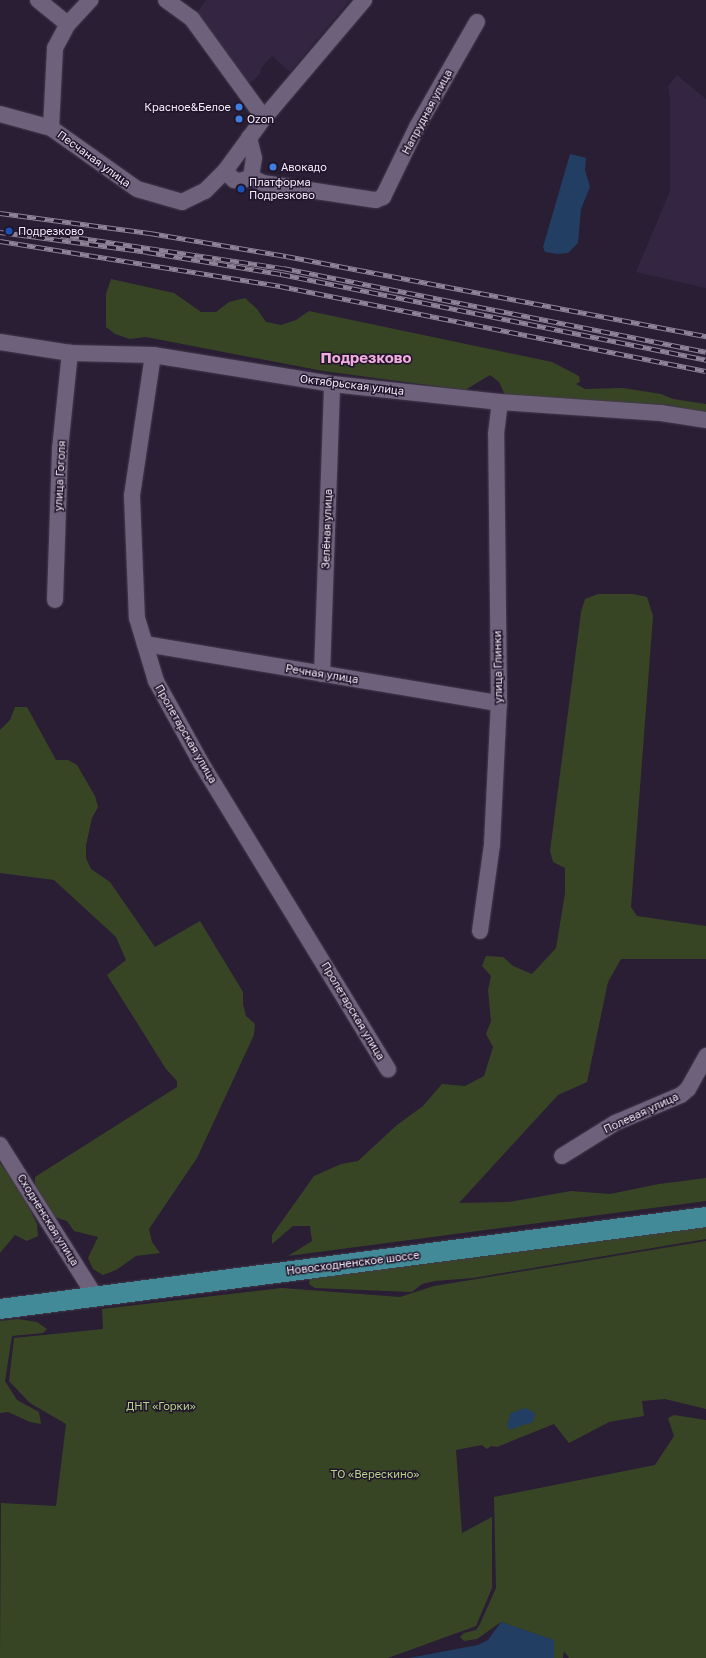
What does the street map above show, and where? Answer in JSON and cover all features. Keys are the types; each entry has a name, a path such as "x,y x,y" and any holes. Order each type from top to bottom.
{"main road":[{"name":"Новосходненское шоссе","path":"0,1309 706,1217"}],"street":[{"path":"38,0 68,24"},
{"path":"51,128 55,48 68,24 90,0"},
{"path":"166,0 192,19 264,118"},
{"name":"Песчаная улица","path":"0,114 51,128 137,189 182,202 205,192 225,170 264,118 364,0"},
{"name":"Напрудная улица","path":"251,177 263,183 376,200 383,197 418,127 477,22"},
{"path":"225,170 234,180 241,181 251,177 254,158 248,138"},
{"name":"Октябрьская улица","path":"0,342 70,354 153,354 332,384 500,402 661,413 706,420"},
{"name":"улица Гоголя","path":"55,600 60,449 70,354"},
{"name":"Пролетарская улица","path":"153,354 132,496 137,618 156,681 201,763 388,1069"},
{"name":"Зелёная улица","path":"322,674 332,384"},
{"name":"улица Глинки","path":"480,931 492,844 499,703 496,434 500,402"},
{"name":"Речная улица","path":"145,644 499,703"},
{"name":"Полевая улица","path":"562,1156 615,1123 681,1095 688,1089 706,1056"},
{"name":"Сходненская улица","path":"0,1145 95,1296"}],"shaded area":[{"path":"206,0 350,0 290,72 272,56 261,68 260,73 251,83 240,76 195,16"},
{"path":"677,75 706,99 706,288 636,272 670,191 670,100 668,86"}],"green space":[{"path":"111,279 174,293 201,312 216,312 229,302 245,298 257,309 266,322 281,325 296,320 309,311 552,362 579,376 580,382 576,384 585,389 623,388 661,394 673,399 706,404 706,413 669,405 505,395 499,382 490,375 465,390 323,371 146,337 130,339 115,334 106,327 106,294"},
{"path":"598,594 633,594 647,597 653,616 631,907 637,916 706,926 706,959 621,959 608,982 587,1082 558,1095 459,1203 509,1202 571,1191 610,1194 659,1184 706,1178 706,1201 288,1256 312,1241 310,1226 293,1226 272,1244 272,1235 314,1176 341,1164 358,1161 397,1125 423,1106 442,1084 465,1086 484,1076 493,1047 486,1034 491,1021 488,990 491,976 482,966 486,956 503,957 513,966 532,974 556,948 565,893 565,868 553,862 550,851 581,612 585,599"},
{"path":"15,707 27,707 56,760 68,760 77,765 95,796 98,807 92,818 86,845 86,858 91,869 110,882 155,947 200,921 243,992 243,1004 246,1016 255,1024 254,1035 197,1158 149,1229 152,1242 160,1253 136,1256 116,1270 103,1275 93,1269 88,1258 98,1237 74,1231 67,1221 54,1217 35,1189 35,1177 177,1087 177,1081 166,1069 107,975 126,960 116,937 54,880 0,873 0,730 10,720"},
{"path":"0,1163 21,1190 37,1224 38,1236 27,1241 15,1235 0,1253"},
{"path":"706,1227 706,1239 473,1278 435,1281 422,1284 412,1292 315,1288 309,1284 310,1279 321,1276"},
{"name":"ДНТ «Горки»","path":"706,1241 706,1409 665,1399 642,1401 644,1416 609,1422 569,1443 554,1424 497,1447 491,1446 487,1449 482,1445 456,1450 462,1533 492,1517 492,1588 476,1626 388,1658 0,1658 1,1503 56,1506 66,1424 30,1403 9,1381 14,1338 103,1329 102,1309 282,1288 400,1297 434,1286"},
{"path":"18,1319 37,1322 47,1329 43,1333 12,1336 5,1381 17,1400 39,1412 41,1424 30,1422 8,1412 0,1413 0,1321"},
{"path":"674,1415 706,1420 706,1658 569,1658 564,1651 563,1658 554,1658 553,1640 501,1622 477,1639 464,1641 460,1637 464,1633 476,1630 496,1588 494,1497 655,1465 674,1436 668,1418"}],"water":[{"path":"570,154 586,158 585,170 590,187 581,209 578,243 568,253 557,254 545,252 543,247"},
{"path":"525,1408 535,1413 533,1422 509,1430 507,1424 511,1413"},
{"path":"501,1622 554,1640 554,1658 409,1658 478,1645 488,1640"}],"railway":[{"path":"0,213 150,233 286,256 706,336"},
{"path":"0,232 147,252 281,274 706,360"},
{"path":"61,235 283,268 706,352"},
{"path":"0,241 280,286 706,371"}],"place":[{"name":"Красное&Белое","path":"239,107"},
{"name":"Ozon","path":"239,119"},
{"name":"Авокадо","path":"273,167"},
{"name":"Платформа Подрезково","path":"241,189"},
{"name":"Подрезково","path":"9,231"}],"district":[{"name":"Подрезково","path":"366,358"}],"park label":[{"name":"ТО «Верескино»","path":"375,1474"}]}
